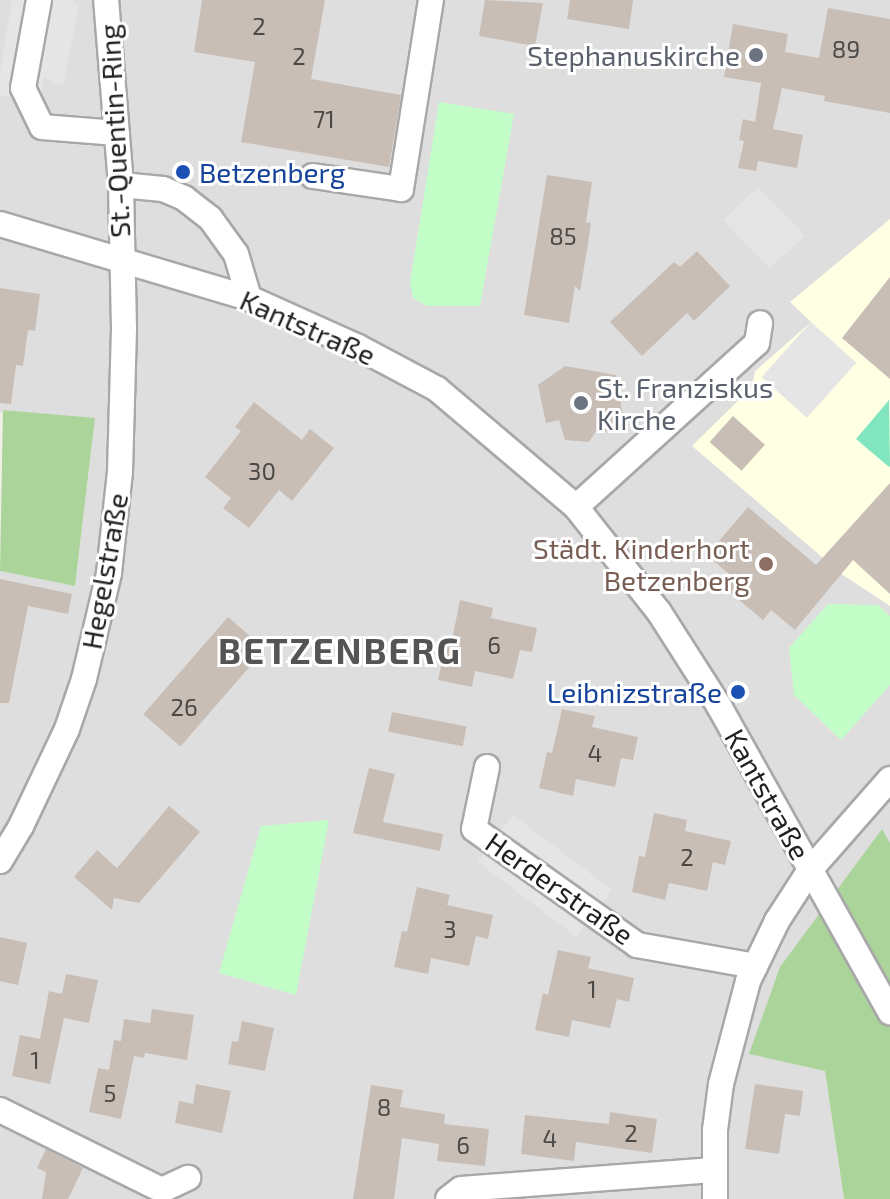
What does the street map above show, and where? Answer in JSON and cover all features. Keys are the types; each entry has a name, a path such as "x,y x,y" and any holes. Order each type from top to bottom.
{"street":[{"path":"39,0 23,88 42,127 117,133"},
{"name":"St.-Quentin-Ring","path":"106,0 121,185 121,261"},
{"path":"313,176 401,189 431,0"},
{"path":"121,185 163,189 184,198 210,218 236,254 249,298"},
{"name":"Kantstraße","path":"0,224 249,298 358,347 437,389 576,507 659,612 702,679 890,1012"},
{"name":"Hegelstraße","path":"0,861 21,826 67,729 84,679 109,573 120,472 124,394 121,261"},
{"path":"576,507 757,343 760,323"},
{"name":"Herderstraße","path":"487,767 474,829 637,945 755,966"},
{"path":"715,1199 713,1170 721,1084 730,1040 755,966 777,921 810,870 890,779"},
{"path":"0,1110 162,1190 188,1178"},
{"path":"448,1199 461,1189 713,1170"}],"shaded area":[{"path":"0,0 890,0 890,843 882,829 750,1054 825,1071 844,1199 0,1199 0,571 75,586 95,419 3,410 0,414"},
{"path":"12,0 72,0 79,5 63,86 44,77 40,102 0,95 0,72"},
{"path":"758,187 805,235 770,269 723,220"},
{"path":"890,219 890,606 843,575 692,446 752,387 755,371 811,322 790,302"},
{"path":"811,322 856,363 807,418 761,377"},
{"path":"513,815 612,890 577,937 477,862"}],"green space":[{"path":"439,102 514,114 480,306 427,306 413,298 410,283"},
{"path":"889,400 890,466 889,467 856,439"},
{"path":"3,410 95,418 75,586 0,571"},
{"path":"828,604 878,605 890,616 890,685 841,740 794,695 789,648"},
{"path":"329,820 296,995 219,973 261,826"},
{"path":"882,829 890,843 890,1199 844,1199 825,1071 749,1054 780,967"}],"building":[{"path":"202,0 325,0 311,79 401,95 389,167 241,142 255,62 194,52"},
{"path":"485,0 543,3 535,46 479,36"},
{"path":"570,0 633,0 629,29 567,19"},
{"path":"828,8 890,19 890,113 824,101 825,96 782,88 773,129 803,135 797,168 758,161 756,171 738,168 744,141 739,140 743,119 755,122 761,83 724,77 733,24 788,34 785,52 819,58"},
{"path":"547,175 592,182 586,222 591,223 587,250 580,291 575,286 569,323 524,315"},
{"path":"697,251 730,286 694,321 687,313 642,356 610,322 674,262 680,267"},
{"path":"890,277 890,379 842,338"},
{"path":"0,288 40,294 35,331 28,330 23,366 16,365 11,404 0,403"},
{"name":"St. Franziskus Kirche","path":"565,366 616,375 625,428 617,433 597,430 589,442 565,440 559,420 546,423 538,385"},
{"path":"254,402 302,440 310,429 334,448 292,501 279,490 249,528 223,508 231,498 205,477 241,431 235,427"},
{"path":"733,416 765,445 742,471 710,442"},
{"name":"Städt. Kinderhort Betzenberg","path":"890,483 890,594 853,560 795,630 771,610 763,620 720,584 729,574 707,555 748,507 816,565"},
{"path":"0,579 72,594 68,614 28,606 9,703 0,703"},
{"path":"460,600 493,608 491,618 537,628 532,652 520,650 513,679 475,671 472,687 438,680 446,644 451,645"},
{"path":"228,617 265,649 180,747 143,714"},
{"path":"562,709 595,716 592,727 638,737 633,760 621,758 615,787 576,779 573,796 539,788 547,752 552,753"},
{"path":"392,712 467,727 463,746 388,732"},
{"path":"369,768 395,774 383,822 443,834 440,851 353,833"},
{"path":"169,806 200,832 139,903 114,898 112,910 74,877 97,850 117,868"},
{"path":"654,813 687,820 685,831 731,841 725,865 713,862 707,891 669,883 665,900 632,892 639,856 645,857"},
{"path":"417,887 450,895 447,905 493,915 488,939 476,936 469,966 431,958 428,974 394,967 402,931 407,932"},
{"path":"0,937 27,943 18,985 0,981"},
{"path":"558,950 591,957 588,968 634,978 629,1002 617,999 610,1028 572,1020 569,1037 535,1030 543,993 548,995"},
{"path":"66,974 98,980 89,1023 64,1018 50,1084 12,1076 20,1035 40,1039 49,991 62,994"},
{"path":"152,1009 194,1015 187,1060 145,1053 144,1058 134,1056 121,1119 89,1112 98,1068 109,1070 114,1040 121,1041 124,1019 150,1023"},
{"path":"242,1021 274,1028 265,1071 228,1064 232,1041 238,1042"},
{"path":"196,1084 231,1091 222,1133 175,1123 179,1101 193,1104"},
{"path":"755,1084 803,1091 800,1116 785,1114 779,1154 745,1149"},
{"path":"371,1085 403,1090 400,1107 445,1114 444,1124 489,1129 485,1166 437,1161 439,1144 402,1138 394,1199 353,1199"},
{"path":"610,1112 657,1119 652,1153 576,1142 574,1161 521,1154 525,1115 609,1124"},
{"path":"46,1149 83,1168 68,1199 42,1199 46,1172 37,1168"}],"place":[{"name":"Stephanuskirche","path":"756,55"},
{"name":"Betzenberg","path":"183,172"},
{"name":"St. Franziskus Kirche","path":"581,403"},
{"name":"Städt. Kinderhort Betzenberg","path":"766,564"},
{"name":"Leibnizstraße","path":"738,692"}],"district":[{"name":"BETZENBERG","path":"340,650"}]}
